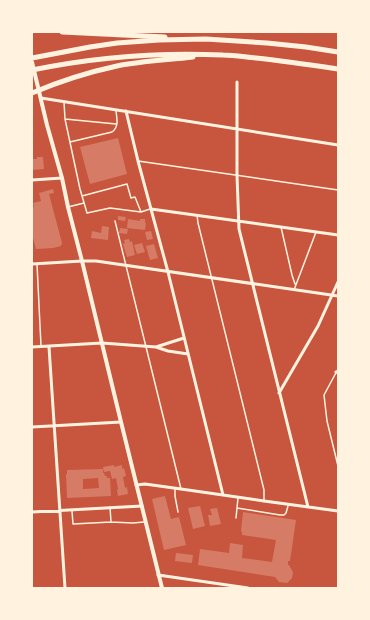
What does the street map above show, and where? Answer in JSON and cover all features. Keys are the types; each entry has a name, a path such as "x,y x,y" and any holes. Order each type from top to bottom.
{"highway":[{"path":"62,32 206,38 306,47 338,52"},
{"path":"32,58 117,43 206,38"},
{"path":"32,70 113,57 148,54 224,55 294,62 338,69"},
{"path":"32,93 82,75 117,66 161,60 224,55"}],"main road":[{"path":"32,62 62,178 120,422 162,588"}],"street":[{"path":"237,82 237,175 239,229 308,507"},
{"path":"41,98 338,144"},
{"path":"126,111 168,272 223,495"},
{"path":"32,180 62,178"},
{"path":"152,209 338,235"},
{"path":"32,264 82,261 96,262 338,296"},
{"path":"279,393 318,326 338,282"},
{"path":"32,348 102,343 156,347 184,338"},
{"path":"49,347 65,588"},
{"path":"156,347 168,351 188,354"},
{"path":"32,427 120,422"},
{"path":"136,485 145,484 338,511"},
{"path":"32,512 142,506"},
{"path":"158,575 225,586 248,588"}],"lane":[{"path":"64,102 65,119 87,213 110,208 141,212 152,209"},
{"path":"70,142 115,130 117,124 116,110"},
{"path":"65,119 117,124"},
{"path":"138,161 338,190"},
{"path":"82,196 127,184 131,198 135,196 141,212"},
{"path":"68,207 84,203"},
{"path":"197,215 211,278 264,490 264,501"},
{"path":"115,221 181,489"},
{"path":"281,227 292,275 296,285"},
{"path":"294,290 316,232"},
{"path":"37,264 41,347"},
{"path":"337,371 324,395 327,421 338,466"},
{"path":"175,488 174,496 178,512"},
{"path":"236,518 238,497"},
{"path":"237,508 280,515 286,513 288,504"},
{"path":"110,507 111,522"},
{"path":"72,510 73,524 145,522"}],"building":[{"path":"118,138 127,174 90,184 80,147"},
{"path":"37,157 43,157 44,169 32,170 32,159 37,159"},
{"path":"53,189 54,193 49,194 62,243 61,246 53,248 36,249 32,234 33,203 41,201 39,193"},
{"path":"118,216 126,217 125,221 118,220"},
{"path":"128,219 140,221 140,219 145,219 145,230 127,228"},
{"path":"102,226 109,227 108,240 91,238 92,231 101,233"},
{"path":"120,228 128,229 127,234 119,233"},
{"path":"151,231 153,239 147,240 145,232"},
{"path":"129,239 130,242 132,241 135,255 127,257 123,244 125,243 124,240"},
{"path":"142,243 145,252 137,254 134,245"},
{"path":"154,244 158,258 150,260 146,246"},
{"path":"114,465 114,467 122,465 122,469 124,468 126,476 123,477 128,494 118,496 116,478 112,479 110,471 104,472 103,467"},
{"path":"103,469 105,476 110,478 111,496 67,498 67,470","holes":["98,478 99,488 83,489 83,479"]},
{"path":"165,496 171,519 179,517 186,545 164,550 152,499"},
{"path":"200,506 205,526 193,529 188,508"},
{"path":"217,508 221,524 210,526 208,515 212,515 210,509"},
{"path":"243,512 296,520 290,561 288,561 288,565 293,572 292,578 287,583 279,582 275,577 198,565 200,549 229,553 230,543 243,545 242,558 272,562 276,540 242,535"},
{"path":"176,553 193,555 192,563 175,561"}]}
